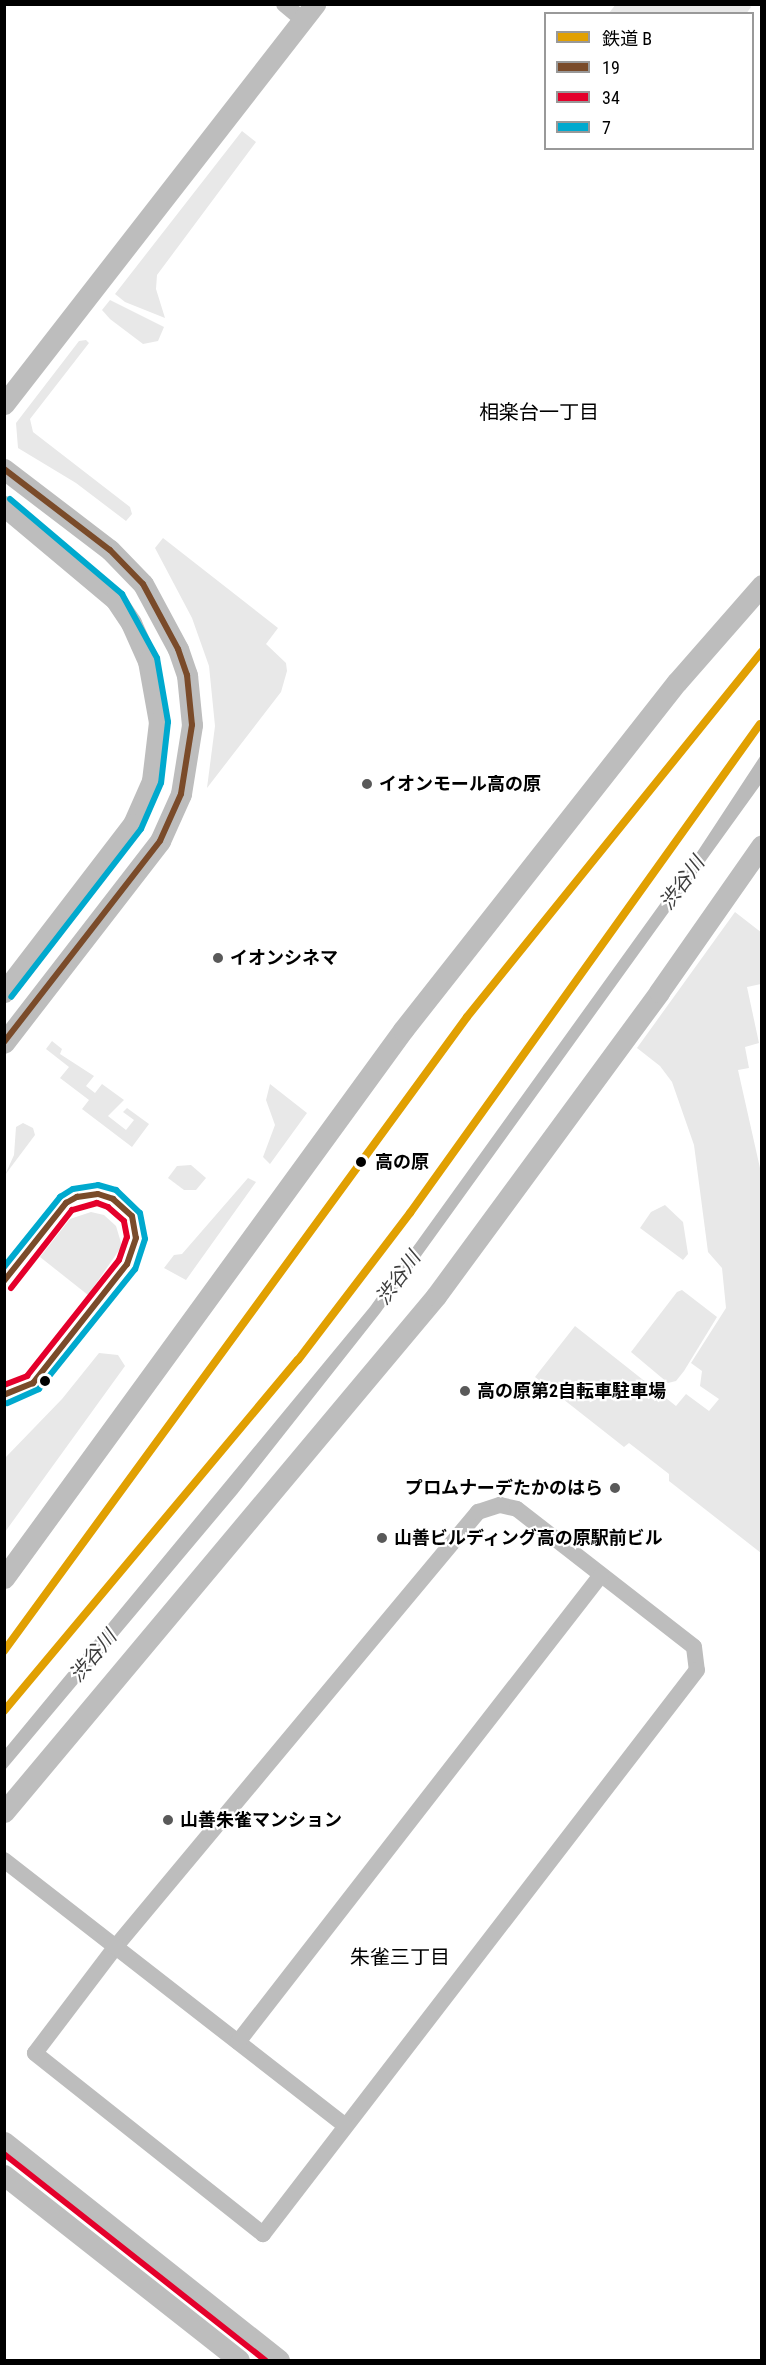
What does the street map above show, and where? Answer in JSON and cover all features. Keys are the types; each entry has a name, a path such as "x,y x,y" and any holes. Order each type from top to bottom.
{"street":[{"path":"4,404 309,12 284,4"},
{"path":"4,470 110,550 143,584 178,649 187,675 192,725 181,794 160,841 4,1043"},
{"path":"4,506 115,599 131,623 148,662 159,722 152,781 134,824 4,993"},
{"path":"4,1578 403,1030 669,692 762,585"},
{"path":"4,1812 346,1408 436,1296 653,1001 762,845"},
{"path":"500,1505 517,1509 694,1647 697,1670 344,2125 263,2234 35,2053 117,1945 478,1512 500,1505"},
{"path":"4,1570 29,1543"},
{"path":"4,1594 29,1543"},
{"path":"238,2042 602,1575"},
{"path":"4,1860 117,1945 344,2125"},
{"path":"4,2142 279,2361"},
{"path":"4,2175 239,2361"}],"shaded area":[{"path":"616,4 748,4 751,7 747,12 610,12"},
{"path":"242,131 256,142 157,275 156,289 165,318 125,302 115,294"},
{"path":"110,300 164,327 158,341 143,344 110,319 102,310"},
{"path":"86,340 89,343 30,419 33,432 130,507 132,514 126,521 76,483 18,448 16,423 79,341"},
{"path":"163,538 278,628 266,644 286,663 287,671 281,692 207,788 215,726 209,666 192,618 155,548"},
{"path":"735,912 762,933 761,984 747,987 759,1043 745,1047 749,1068 738,1070 762,1177 761,1553 669,1481 669,1474 629,1443 624,1447 535,1377 575,1326 676,1406 686,1394 709,1411 719,1399 700,1386 702,1371 691,1363 726,1308 722,1268 708,1252 694,1145 672,1082 660,1066 637,1048"},
{"path":"52,1041 62,1049 60,1054 94,1076 86,1086 95,1093 102,1084 124,1100 108,1116 126,1130 134,1120 123,1112 127,1108 149,1124 132,1147 82,1109 89,1100 60,1078 69,1067 46,1049"},
{"path":"270,1084 307,1113 270,1164 263,1157 275,1125 266,1100"},
{"path":"23,1123 33,1128 35,1135 5,1175 14,1155 16,1127"},
{"path":"191,1165 206,1178 196,1190 184,1190 168,1178 177,1166"},
{"path":"248,1178 256,1182 186,1280 164,1268 174,1255 182,1254"},
{"path":"665,1205 683,1222 688,1254 683,1260 640,1228 651,1212"},
{"path":"91,1212 104,1215 116,1226 122,1246 88,1295 40,1257 70,1219"},
{"path":"682,1290 717,1317 684,1371 676,1381 668,1383 631,1352 677,1292"},
{"path":"99,1353 118,1355 125,1366 5,1532 5,1458 62,1399"}],"water":[{"name":"渋谷川","path":"761,755 761,784 380,1313 237,1494 5,1770 5,1749 370,1307 696,854"}],"rail line":[{"name":"B","path":"4,1651 467,1017 762,651"},
{"name":"B","path":"4,1711 298,1360 410,1213 760,724"}],"transit line":[{"name":"19","path":"4,469 110,550 143,584 178,649 187,675 192,725 181,794 160,841 4,1042"},
{"name":"7","path":"10,499 122,594 157,658 168,722 161,783 141,829 11,997"},
{"name":"7","path":"4,1267 60,1197 73,1189 98,1185 116,1190 140,1213 145,1239 135,1269 39,1389 7,1403"},
{"name":"19","path":"4,1281 66,1203 77,1197 98,1194 113,1199 132,1216 136,1238 127,1264 33,1383 4,1395"},
{"name":"34","path":"4,1385 27,1376 119,1260 127,1237 124,1221 108,1207 97,1203 72,1210 11,1288"},
{"name":"34","path":"4,2154 265,2360"}],"place":[{"name":"イオンモール高の原","path":"367,784"},
{"name":"イオンシネマ","path":"218,958"},
{"name":"高の原","path":"361,1162"},
{"name":"高の原第2自転車駐車場","path":"465,1391"},
{"name":"プロムナーデたかのはら","path":"615,1488"},
{"name":"山善ビルディング高の原駅前ビル","path":"382,1538"},
{"name":"山善朱雀マンション","path":"168,1820"}],"district":[{"name":"相楽台一丁目","path":"539,412"},
{"name":"朱雀三丁目","path":"400,1957"}]}
